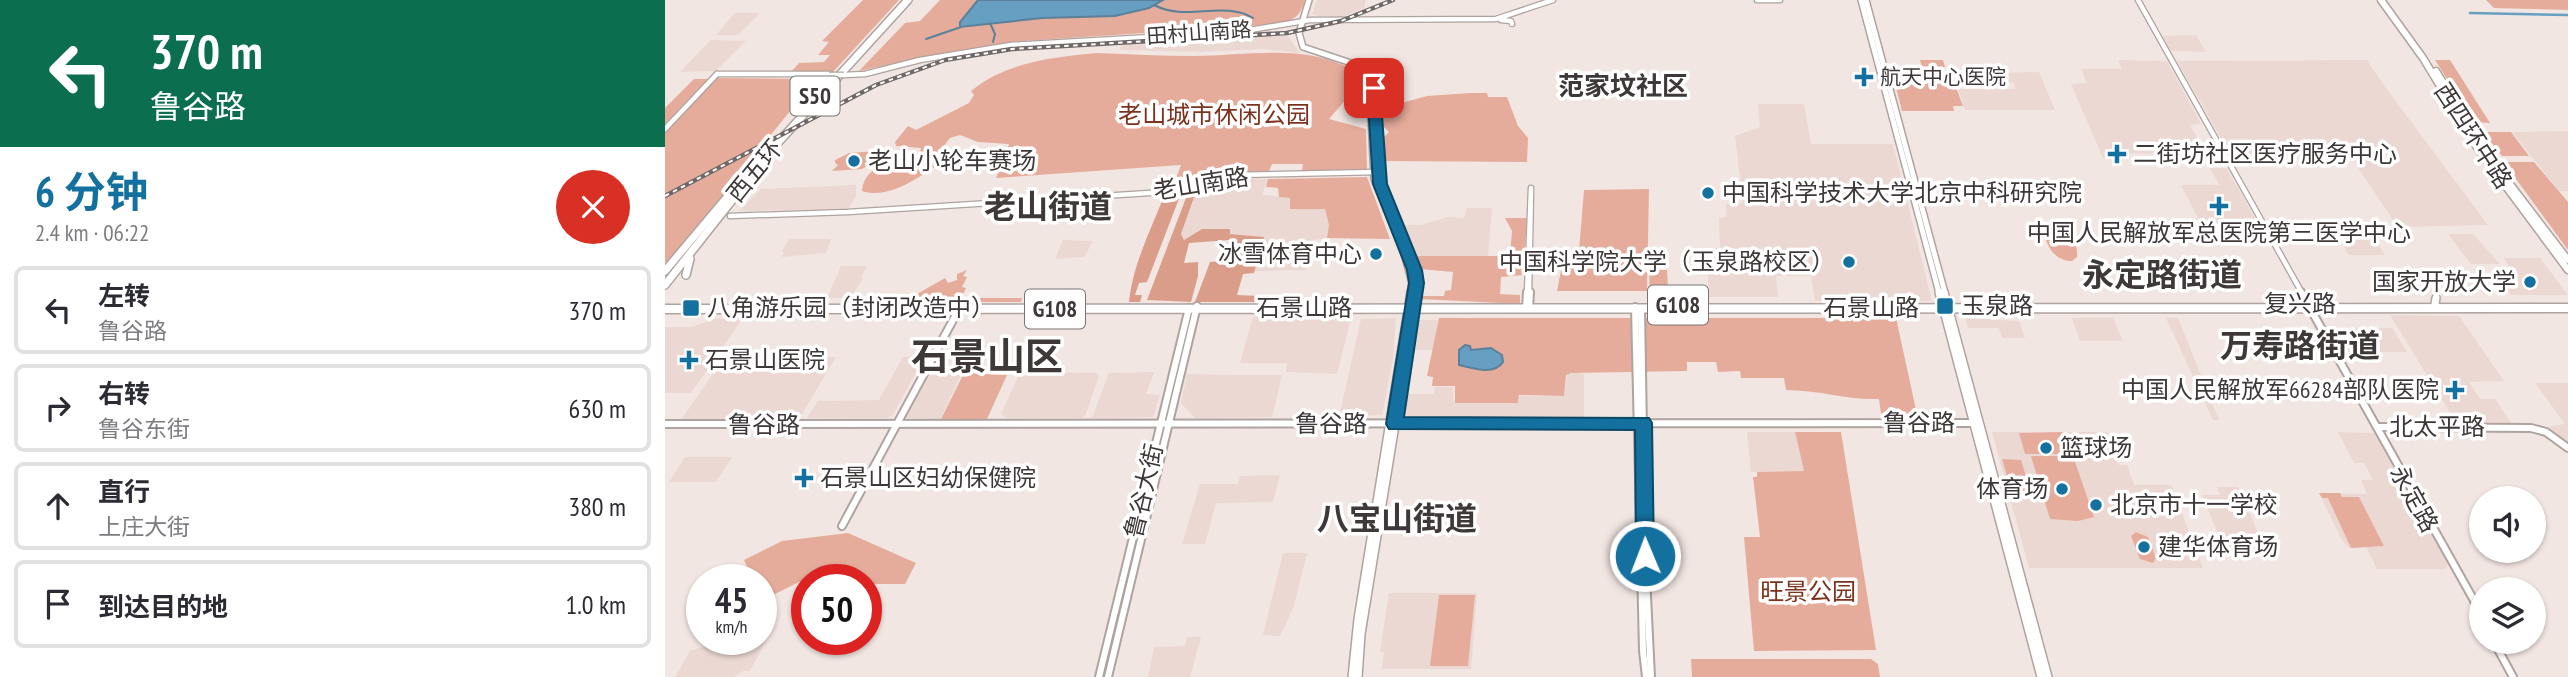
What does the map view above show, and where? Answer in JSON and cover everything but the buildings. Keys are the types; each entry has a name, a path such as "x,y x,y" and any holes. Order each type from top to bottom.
{"highway":[{"name":"西五环","path":"665,285 796,121 906,0"},
{"name":"西五环","path":"665,278 688,255 730,194 792,121 906,0"},
{"name":"西四环中路","path":"2383,1 2465,118 2541,236 2568,271"},
{"path":"889,28 892,18"},
{"name":"西四环中路","path":"2444,89 2456,117 2523,209 2568,260"},
{"path":"2456,117 2462,133"},
{"path":"2465,118 2479,133"},
{"path":"2516,185 2525,221 2568,271"},
{"path":"2498,186 2523,209"},
{"path":"665,271 730,194"},
{"path":"686,275 688,255"},
{"path":"665,292 688,255"},
{"name":"复兴路","path":"2309,306 2436,301 2568,306"},
{"name":"石景山路","path":"1527,306 1946,307"},
{"name":"复兴路","path":"1946,307 2309,306 2534,310 2568,306"},
{"name":"石景山路","path":"665,308 1946,307"}],"main road":[{"path":"1311,0 1304,20 1303,37 1306,45 1362,65 1372,76 1375,172 1412,283 1412,307 1357,619 1352,677"},
{"name":"田村山南路","path":"717,74 865,74 920,60 1002,46 1238,32 1304,20 1489,18 1548,0"},
{"name":"田村山南路","path":"1304,20 1491,19 1553,0"},
{"path":"1757,0 1780,0"},
{"path":"1861,0 1877,50"},
{"path":"1866,0 2041,677"},
{"name":"永定路","path":"2138,0 2469,592"},
{"path":"1521,6 1528,7"},
{"path":"1491,19 1511,21 1512,24"},
{"path":"665,129 717,74"},
{"path":"665,129 717,74"},
{"name":"老山南路","path":"730,216 848,212 1165,192 1186,190 1234,175 1375,172"},
{"path":"1531,188 1533,201 1527,306 1531,188"},
{"path":"841,526 958,307"},
{"name":"鲁谷大街","path":"1099,677 1160,425 1193,307"},
{"name":"鲁谷大街","path":"1108,677 1169,425 1193,307"},
{"path":"1638,307 1648,677"},
{"path":"1358,677 1361,634 1392,425"},
{"path":"1976,425 1994,474 2049,677"},
{"name":"鲁谷路","path":"665,426 1976,425"},
{"name":"永定路","path":"2376,426 2469,598"},
{"name":"北太平路","path":"2376,426 2531,428 2546,432 2568,446"},
{"path":"1994,474 1997,465"},
{"path":"2000,498 2009,509"},
{"path":"2037,635 2047,647"},
{"path":"2503,654 2515,677"},
{"path":"2049,677 2052,667"}],"shaded area":[{"path":"1317,0 1366,0 1364,8 1342,17 1312,14"},
{"path":"735,13 760,13 738,35 716,35"},
{"path":"2196,35 2206,52 2171,51 2162,36"},
{"path":"1288,36 1300,53 1262,49 1202,52 1120,50 1121,44"},
{"path":"711,40 746,41 716,71 680,72"},
{"path":"2118,60 2167,61 2201,124 2190,125 2203,148 2181,148 2179,152 2156,154 2103,152 2106,158 2103,158 2071,84 2087,83 2081,69 2122,69"},
{"path":"2367,60 2488,225 2398,227 2350,156 2231,156 2177,61"},
{"path":"2039,72 2055,110 1965,110 1958,89 2015,89 2014,83 1998,81 1995,73"},
{"path":"1758,104 1804,104 1811,144 1893,144 1932,301 1815,301 1811,276 1776,276 1778,297 1709,297 1706,248 1720,248 1719,218 1726,217 1726,204 1743,203 1735,136 1760,127"},
{"path":"2568,131 2568,191 2559,191 2512,132"},
{"name":"中国人民解放军总医院第三医学中心","path":"2210,168 2226,168 2260,227 2202,226 2181,185 2219,185"},
{"path":"1228,178 1268,179 1262,195 1291,198 1290,209 1325,209 1330,225 1327,238 1314,240 1306,270 1254,271 1263,237 1230,234 1230,229 1202,229 1184,240 1181,234 1197,189"},
{"path":"856,185 856,196 848,209 739,211 761,189"},
{"path":"1197,189 1181,234 1184,240 1202,229 1230,229 1230,234 1264,237 1254,273 1243,274 1237,295 1259,296 1258,302 1195,302 1210,262 1225,261 1229,240 1189,243 1184,263 1198,262 1198,276 1191,302 1147,300 1186,198"},
{"path":"1164,196 1180,196 1147,282 1139,283 1135,295 1142,295 1140,302 1129,302 1138,261"},
{"path":"1088,201 1078,222 1049,223 1063,202"},
{"path":"1467,208 1492,208 1488,256 1414,256 1402,225 1421,225 1448,217 1464,218"},
{"path":"2356,232 2365,232 2369,239 2375,239 2385,255 2349,255 2340,239 2359,239"},
{"path":"2448,234 2473,234 2500,264 2471,264"},
{"path":"789,239 831,239 826,253 782,257 782,251"},
{"path":"1063,240 1093,241 1084,257 1055,259"},
{"name":"国家开放大学","path":"2504,258 2540,258 2568,295 2511,295 2493,270 2512,270"},
{"path":"841,266 867,266 861,277 863,279 850,298 827,298"},
{"path":"2390,315 2459,316 2504,381 2469,382 2480,399 2495,399 2511,423 2455,421"},
{"path":"1253,317 1351,318 1337,374 1286,372 1287,363 1240,363"},
{"name":"石景山医院","path":"743,318 691,393 665,393 665,327 692,327 714,319"},
{"path":"1396,318 1393,359 1382,415 1339,417 1361,319"},
{"path":"1965,318 2019,321 2025,338 2002,338 1999,328 1968,328"},
{"path":"2072,318 2113,318 2123,341 2080,341"},
{"path":"2166,318 2178,318 2219,420 2213,420"},
{"path":"1419,320 1438,320 1433,350 1415,350"},
{"path":"2353,328 2392,328 2407,352 2344,352 2335,335 2356,335"},
{"path":"727,357 836,357 799,419 681,420"},
{"path":"903,357 924,357 893,415 886,418 807,418 818,401 879,400"},
{"path":"1580,365 1579,373 1584,374 1584,417 1405,415 1408,394 1434,394 1435,387 1453,387 1454,402 1518,403 1520,396 1564,396 1567,374 1573,374 1571,373"},
{"path":"1026,372 1096,373 1099,376 1086,414 1082,418 1006,418 1001,414 1018,377"},
{"path":"1154,372 1146,394 1160,395 1153,417 1092,418 1109,373"},
{"path":"962,373 940,419 907,418 927,374"},
{"path":"1187,374 1282,375 1272,417 1195,418 1181,403"},
{"path":"2535,383 2568,383 2568,442 2551,430 2551,426 2565,424"},
{"path":"1747,432 1795,432 1804,471 1751,472"},
{"name":"北京市十一学校","path":"1992,432 2107,432 2119,465 2127,465 2134,485 2171,485 2203,568 2029,568"},
{"path":"2338,432 2374,433 2448,564 2445,569 2377,569 2366,547 2348,547 2342,540 2319,493 2367,494 2361,480 2373,480 2364,463 2354,463"},
{"path":"685,457 732,457 716,482 669,482"},
{"path":"1280,475 1273,502 1216,503 1205,544 1182,544 1200,484 1238,484 1240,476"},
{"path":"2217,487 2238,487 2264,546 2223,546 2202,495 2220,495"},
{"path":"1283,553 1307,553 1293,609 1280,636 1263,635"},
{"path":"1389,593 1477,593 1471,669 1382,669 1384,652 1380,652"},
{"path":"1187,637 1201,637 1190,677 1148,677 1154,647 1185,646"},
{"path":"688,655 758,655 750,671 743,671 734,677 675,677"}],"green space":[{"path":"863,0 899,0 833,72 791,72 799,63 824,62 830,55 818,55 829,42 822,41"},
{"path":"940,0 1305,0 1295,17 1280,23 1010,42 859,71 905,23 920,21"},
{"path":"2486,0 2568,0 2568,10 2494,8"},
{"name":"老山城市休闲公园","path":"1097,53 1194,56 1278,53 1319,57 1339,63 1357,73 1348,77 1348,97 1329,119 1366,129 1367,170 1302,171 1303,164 1272,164 1269,171 1228,173 1172,189 1181,165 996,178 1009,144 978,142 960,135 950,138 943,147 950,153 950,158 908,184 885,192 862,191 865,181 877,168 920,153 921,148 896,146 895,142 908,126 916,130 969,103 974,95 971,91 999,73 1047,59"},
{"path":"1920,60 1943,60 1945,67 1937,68 1939,73 1951,74 1963,106 1953,106 1954,111 1902,111 1891,68 1922,67"},
{"path":"2435,60 2450,60 2490,123 2474,122"},
{"path":"717,78 816,79 665,266 665,132"},
{"path":"694,79 708,79 665,124 665,108"},
{"path":"1470,93 1507,97 1518,126 1528,138 1527,162 1384,161 1382,139 1389,132 1382,125 1383,108 1427,96"},
{"path":"2483,132 2511,132 2529,156 2502,156"},
{"name":"老山小轮车赛场","path":"876,151 872,163 862,169 832,171 838,165 835,160 849,153"},
{"path":"2534,162 2568,202 2568,250 2505,164"},
{"path":"1367,177 1390,239 1327,238 1329,225 1325,209 1290,209 1290,198 1279,197 1278,188 1266,187 1268,179"},
{"path":"1649,189 1647,291 1557,291 1564,255 1568,251 1579,251 1584,190"},
{"path":"1505,218 1527,218 1523,275 1501,277 1500,294 1520,295 1520,304 1420,299 1421,296 1444,296 1445,291 1451,290 1453,272 1420,269 1416,256 1510,256 1512,231"},
{"path":"2058,224 2067,229 2075,241 2077,257 2072,261 2060,258 2048,245 2044,226"},
{"path":"967,270 963,276 967,277 962,287 966,288 961,298 1022,298 1021,302 903,302 945,278 948,283 957,280 957,274"},
{"path":"1649,270 1667,270 1669,302 1650,302"},
{"path":"1439,318 1896,318 1918,419 1882,420 1879,399 1786,390 1784,378 1741,378 1740,371 1718,372 1716,362 1687,362 1687,371 1571,373 1566,375 1564,396 1519,395 1518,403 1455,403 1455,386 1432,386 1433,377 1427,376"},
{"path":"964,373 1007,375 987,419 941,419"},
{"name":"旺景公园","path":"1795,432 1841,432 1876,650 1754,651 1744,537 1760,537 1753,477 1757,477 1757,472 1804,471"},
{"name":"篮球场","path":"2063,432 2070,454 2025,454 2019,433"},
{"name":"体育场","path":"2031,456 2073,456 2094,517 2078,521 2050,519"},
{"path":"2002,459 2021,460 2031,493 2012,493"},
{"path":"2319,493 2359,497 2384,546 2351,548 2328,498 2322,498"},
{"name":"建华体育场","path":"2136,532 2148,537 2156,558 2153,563 2140,559 2131,536"},
{"path":"848,533 916,563 905,584 882,584 882,564 791,564 791,586 777,593 777,564 746,564 744,560 782,541"},
{"path":"1439,595 1475,595 1468,666 1430,666"},
{"path":"1691,659 1871,659 1878,664 1880,677 1692,677"}],"water":[{"path":"978,0 1163,0 1149,8 1115,16 1042,18 960,27 960,22"},
{"path":"1465,345 1470,346 1471,350 1491,348 1502,355 1503,362 1489,370 1459,365 1459,350"}],"waterway":[{"path":"1154,5 1179,12 1230,11 1253,18"},
{"path":"2470,13 2568,15"},
{"path":"990,23 995,34 993,42"},
{"path":"926,39 961,27"}],"railway":[{"path":"665,196 876,85 945,60 1012,49 1287,33 1341,21 1393,0"}],"place":[{"name":"航天中心医院","path":"1864,77"},
{"name":"二街坊社区医疗服务中心","path":"2117,154"},
{"name":"老山小轮车赛场","path":"854,161"},
{"name":"中国科学技术大学北京中科研究院","path":"1708,193"},
{"name":"中国人民解放军总医院第三医学中心","path":"2219,206"},
{"name":"冰雪体育中心","path":"1376,254"},
{"name":"中国科学院大学（玉泉路校区）","path":"1849,262"},
{"name":"国家开放大学","path":"2530,282"},
{"name":"玉泉路","path":"1945,306"},
{"name":"八角游乐园（封闭改造中）","path":"691,308"},
{"name":"石景山医院","path":"689,360"},
{"name":"中国人民解放军66284部队医院","path":"2455,390"},
{"name":"篮球场","path":"2046,448"},
{"name":"石景山区妇幼保健院","path":"804,478"},
{"name":"体育场","path":"2062,489"},
{"name":"北京市十一学校","path":"2096,505"},
{"name":"建华体育场","path":"2144,547"}],"district":[{"name":"范家坟社区","path":"1623,86"},
{"name":"老山街道","path":"1048,207"},
{"name":"永定路街道","path":"2162,275"},
{"name":"万寿路街道","path":"2300,346"},
{"name":"石景山区","path":"987,357"},
{"name":"八宝山街道","path":"1397,519"}],"route":[{"path":"1374,88 1380,184 1414,270 1416,283 1395,424 1643,423 1645,556"}]}
